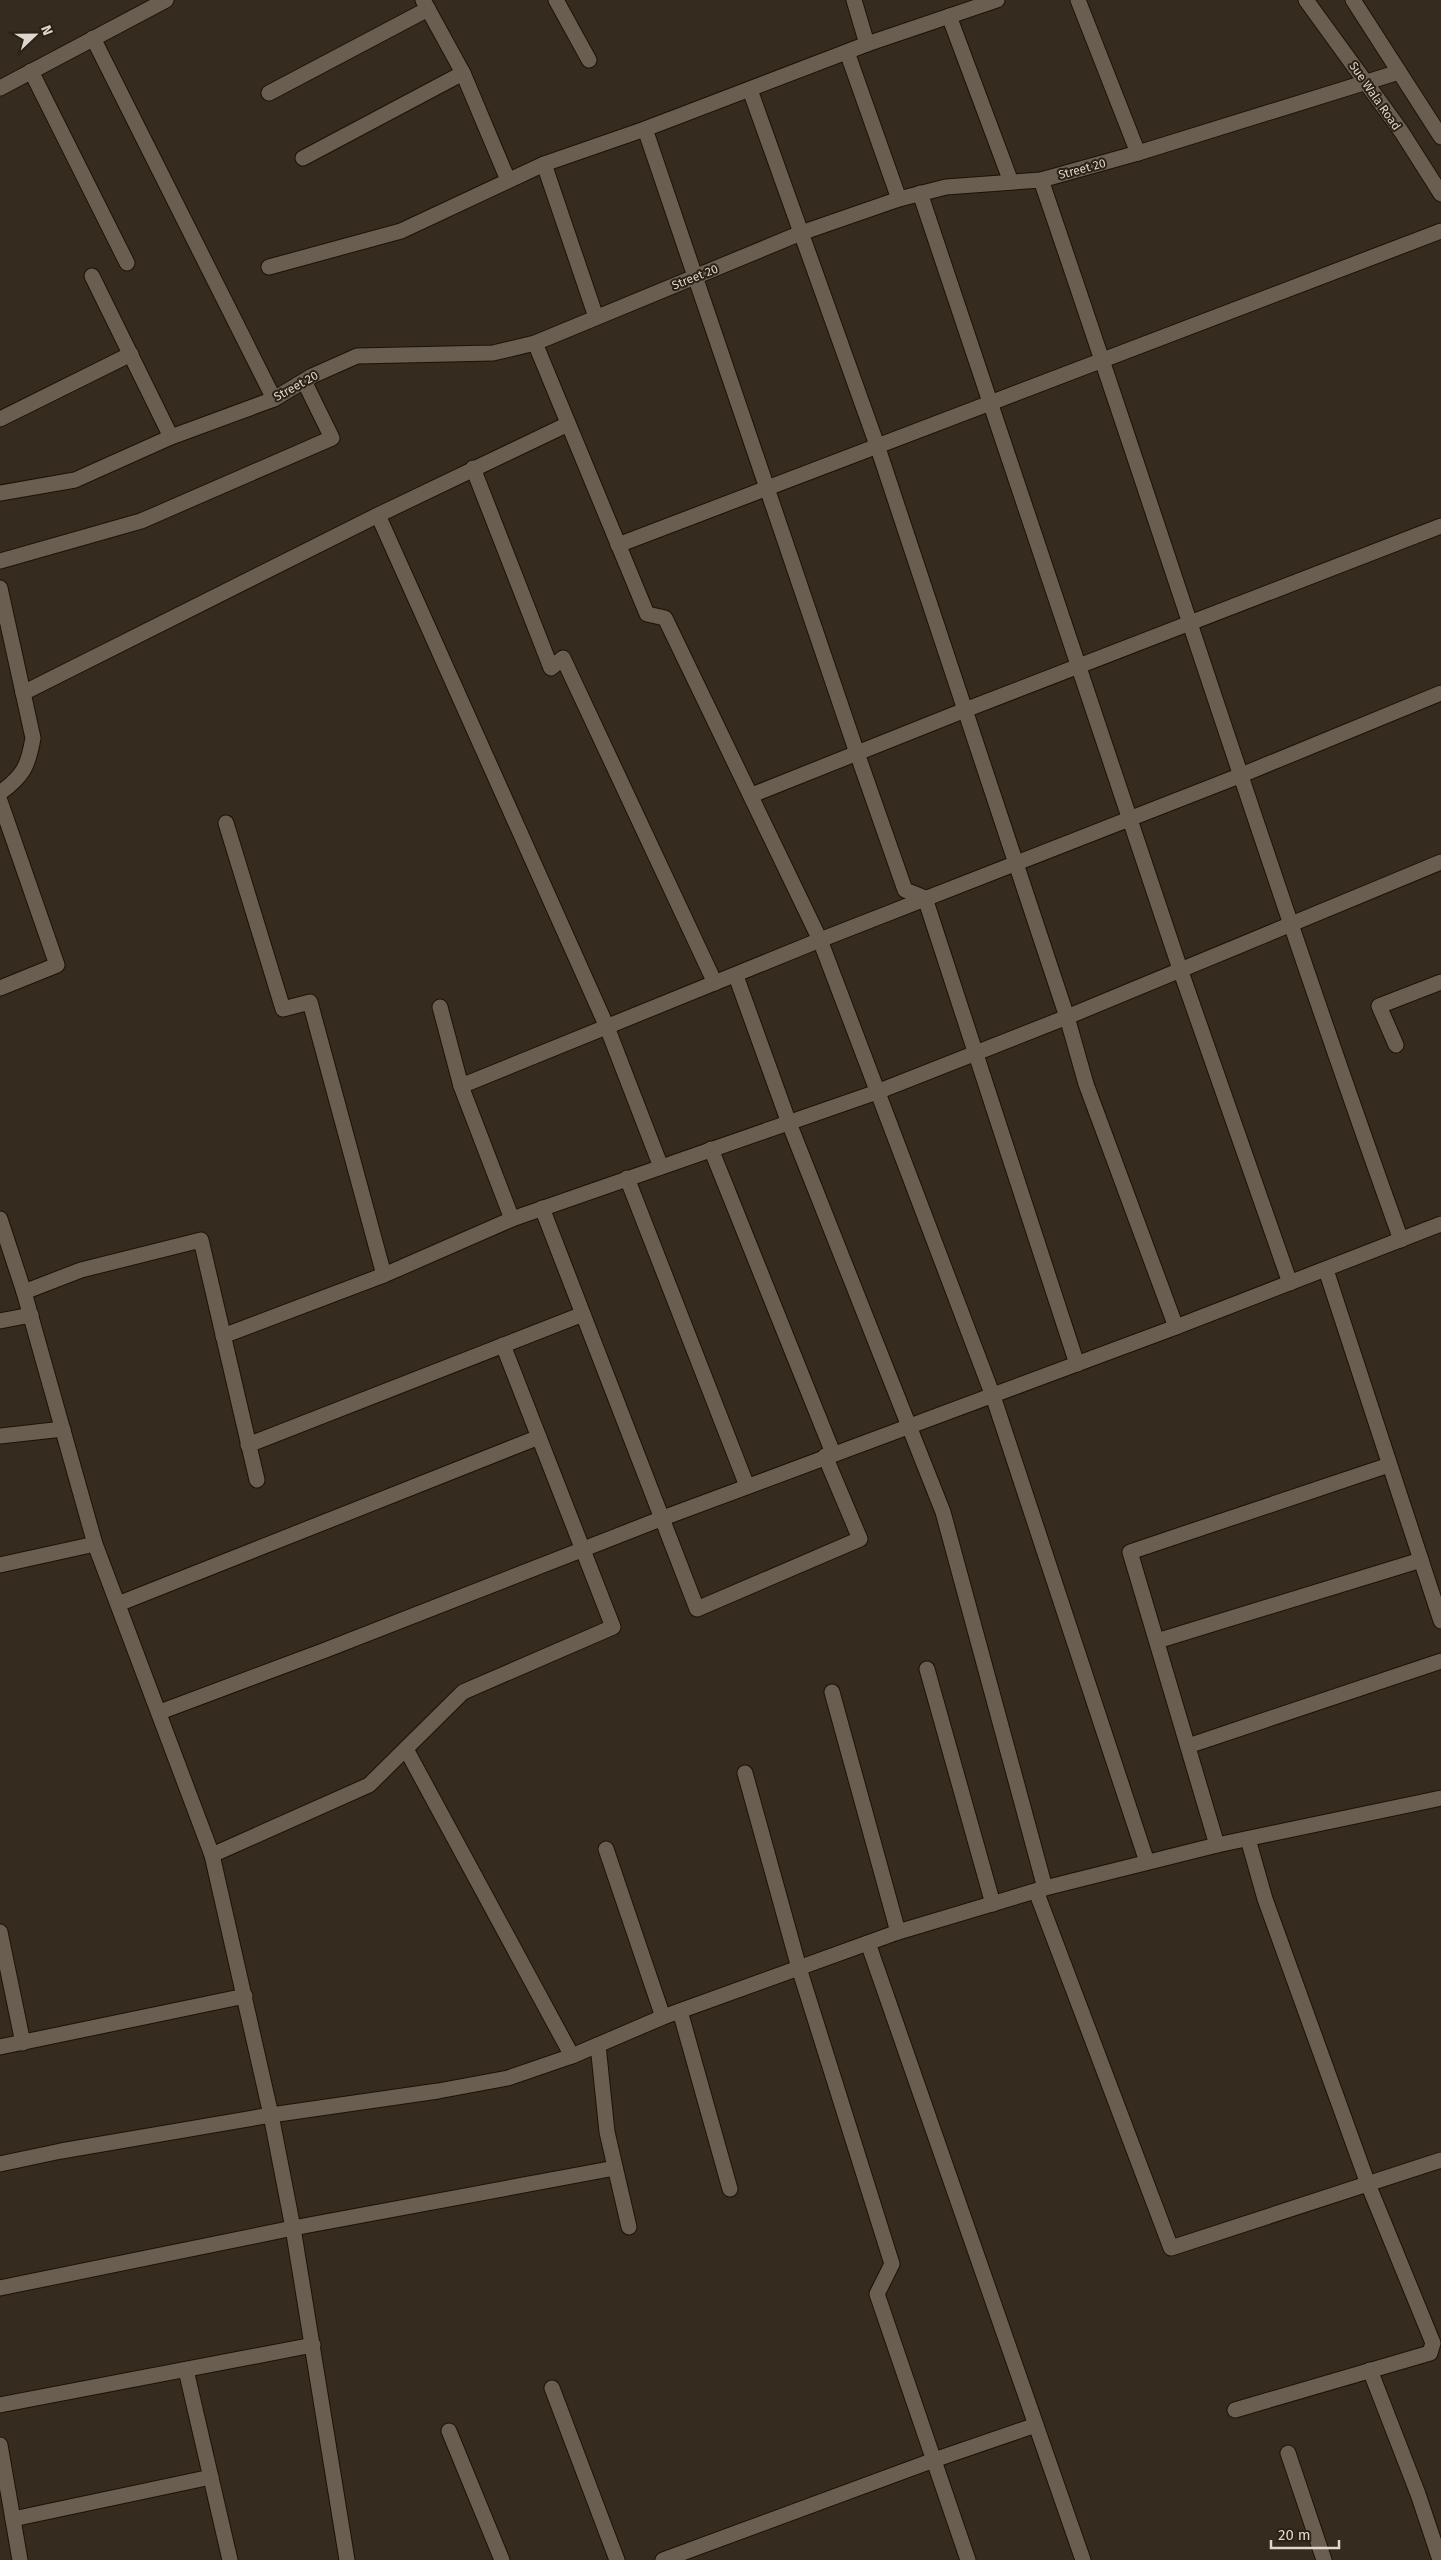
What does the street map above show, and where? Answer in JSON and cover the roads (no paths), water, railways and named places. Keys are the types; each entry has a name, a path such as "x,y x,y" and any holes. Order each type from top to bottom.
{"street":[{"path":"0,88 166,0"},
{"path":"556,0 589,60"},
{"path":"854,0 867,44"},
{"path":"269,267 401,231 544,164 750,90 867,44 997,0"},
{"path":"1078,0 1138,153"},
{"name":"Sue Wala Road","path":"1306,0 1366,81 1441,194"},
{"path":"1353,0 1441,137"},
{"path":"269,93 426,4 463,73 508,180"},
{"path":"949,16 1011,182"},
{"path":"93,38 274,399"},
{"path":"847,52 899,198"},
{"path":"31,71 128,263"},
{"name":"Street 20","path":"0,494 75,480 171,437 274,399 304,381 357,356 493,353 535,343 801,233 899,198 946,187 1041,180 1138,153 1399,72"},
{"path":"303,158 463,73"},
{"path":"750,90 877,445 1067,1017 1086,1084 1176,1327"},
{"path":"645,129 856,753 906,890 925,898 1077,1364"},
{"path":"544,164 596,317"},
{"path":"1041,180 1103,361 1239,776 1400,1240"},
{"path":"920,193 1077,666 1290,1283"},
{"path":"618,545 1441,231"},
{"path":"92,276 171,437"},
{"path":"535,343 647,614 665,618 752,795 820,940 993,1396 1147,1862"},
{"path":"0,419 131,354"},
{"path":"0,561 141,521 332,438 304,381"},
{"path":"23,693 473,468 568,424"},
{"path":"473,468 551,668 563,658 715,983"},
{"path":"378,515 607,1027 660,1167"},
{"path":"752,795 1077,666 1441,526"},
{"path":"0,588 32,738 29,761 19,779 0,794"},
{"path":"461,1086 736,976 820,940 1239,776 1441,693"},
{"path":"0,801 58,965 0,988"},
{"path":"226,823 283,1009 310,1002 384,1275"},
{"path":"223,1336 384,1275 512,1219 877,1092 1067,1017 1180,968 1291,925 1441,862"},
{"path":"736,976 789,1123 943,1512 1040,1890 1171,2248 1441,2160"},
{"path":"1396,1045 1379,1006 1441,982"},
{"path":"440,1007 461,1086 512,1219"},
{"path":"542,1208 697,1609 860,1539 711,1149"},
{"path":"627,1178 747,1486"},
{"path":"0,1219 31,1315 95,1544 160,1712 212,1855 271,2115 293,2228 347,2560"},
{"path":"160,1712 323,1651 909,1424 993,1396 1326,1270 1400,1240 1440,1227"},
{"path":"24,1292 81,1270 201,1240 257,1480"},
{"path":"1326,1270 1441,1621"},
{"path":"248,1445 583,1314"},
{"path":"0,1322 31,1315"},
{"path":"212,1855 369,1785 464,1692 613,1627 503,1345"},
{"path":"0,1436 62,1429"},
{"path":"118,1604 539,1437"},
{"path":"1217,1845 1130,1552 1389,1465"},
{"path":"0,1565 95,1544"},
{"path":"1157,1641 1421,1560"},
{"path":"1188,1746 1441,1661"},
{"path":"927,1669 993,1904"},
{"path":"832,1692 898,1932"},
{"path":"406,1749 572,2056"},
{"path":"745,1773 799,1968 892,2264 877,2294 968,2560"},
{"path":"0,2164 61,2151 271,2115 438,2091 508,2078 572,2056 663,2017 898,1932 1040,1890 1147,1862 1217,1845 1441,1798"},
{"path":"1235,2410 1430,2353 1433,2343 1368,2184 1265,1899 1248,1839"},
{"path":"606,1849 663,2017"},
{"path":"0,1932 22,2042"},
{"path":"868,1943 1083,2560"},
{"path":"0,2047 245,1996"},
{"path":"680,2012 730,2189"},
{"path":"598,2045 607,2132 629,2227"},
{"path":"0,2288 293,2228 615,2168"},
{"path":"0,2405 313,2345"},
{"path":"186,2370 230,2560"},
{"path":"1370,2370 1418,2494 1440,2560"},
{"path":"552,2388 616,2560"},
{"path":"663,2560 934,2460 1036,2425"},
{"path":"449,2431 502,2560"},
{"path":"0,2446 20,2560"},
{"path":"1288,2453 1324,2560"},
{"path":"13,2519 210,2477"}]}
